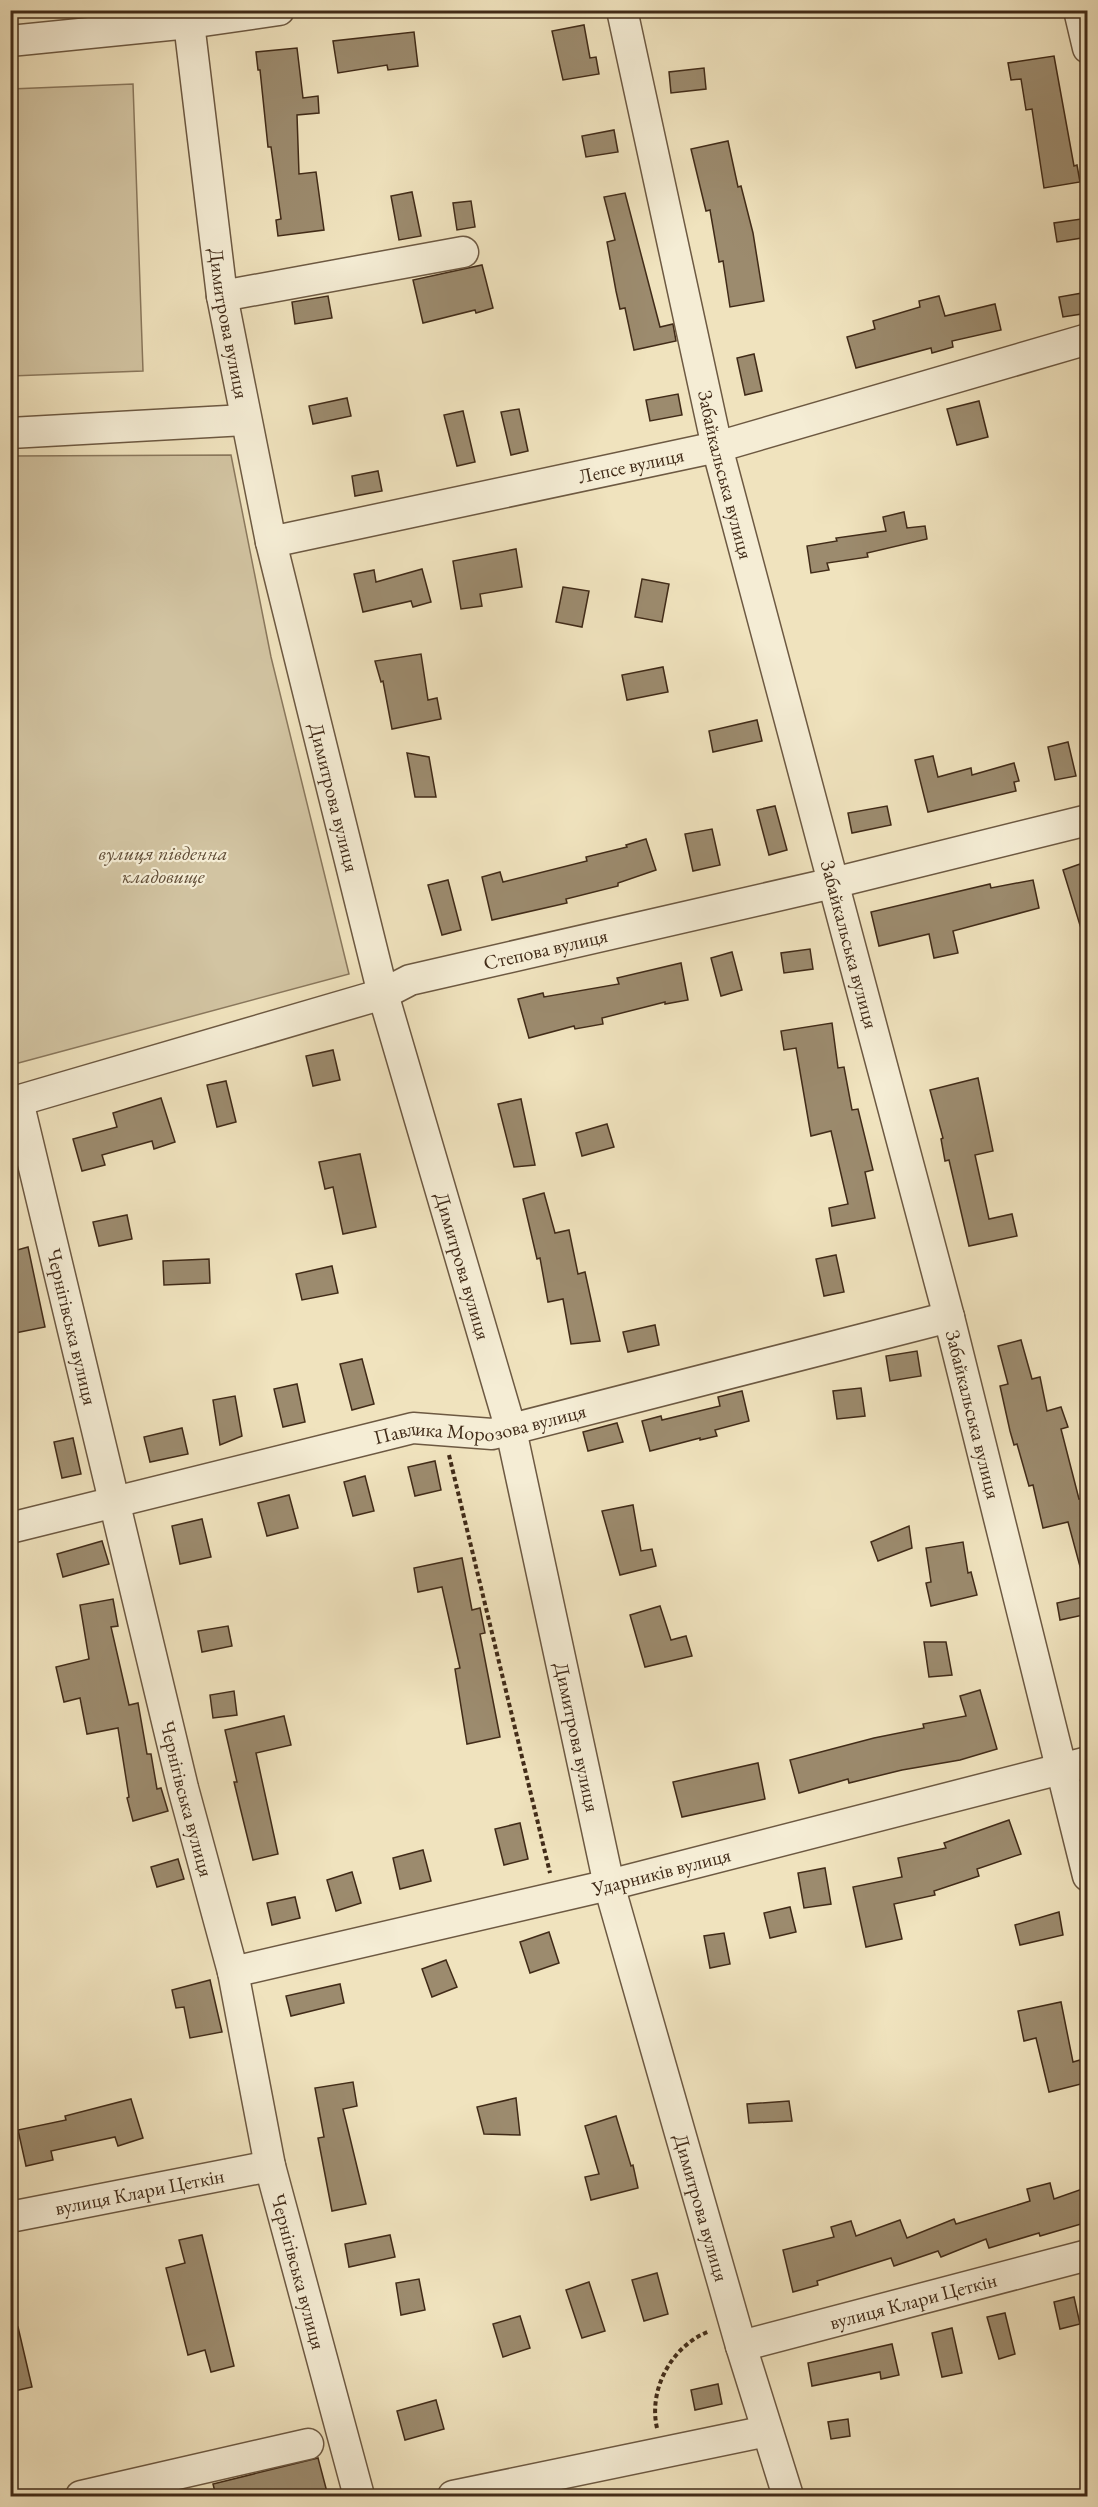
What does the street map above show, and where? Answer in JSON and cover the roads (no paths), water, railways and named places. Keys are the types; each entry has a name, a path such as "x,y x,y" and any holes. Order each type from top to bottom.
{"street":[{"path":"10,41 189,23 279,10"},
{"name":"Забайкальська вулиця","path":"622,10 717,447 949,1317 1075,1765 1088,1876"},
{"path":"1079,10 1088,48"},
{"name":"Димитрова вулиця","path":"189,23 222,296 271,542 383,994 511,1430 609,1885 738,2334 788,2496"},
{"path":"222,296 463,252"},
{"name":"Лепсе вулиця","path":"271,542 717,447 1088,339"},
{"path":"10,433 245,420"},
{"name":"Степова вулиця","path":"14,1102 383,994 410,980 833,884 1088,820"},
{"name":"Чернігівська вулиця","path":"14,1102 116,1502 183,1788 233,1972 270,2166 360,2496"},
{"name":"Павлика Морозова вулиця","path":"10,1528 413,1428 492,1434 511,1430 949,1317"},
{"name":"Ударників вулиця","path":"233,1972 609,1885 1075,1765"},
{"name":"вулиця Клари Цеткін","path":"10,2217 270,2166"},
{"name":"вулиця Клари Цеткін","path":"738,2334 1088,2255"},
{"path":"453,2496 767,2431"},
{"path":"81,2496 308,2444"}],"park label":[{"name":"вулиця південна кладовище","path":"163,864"}]}
